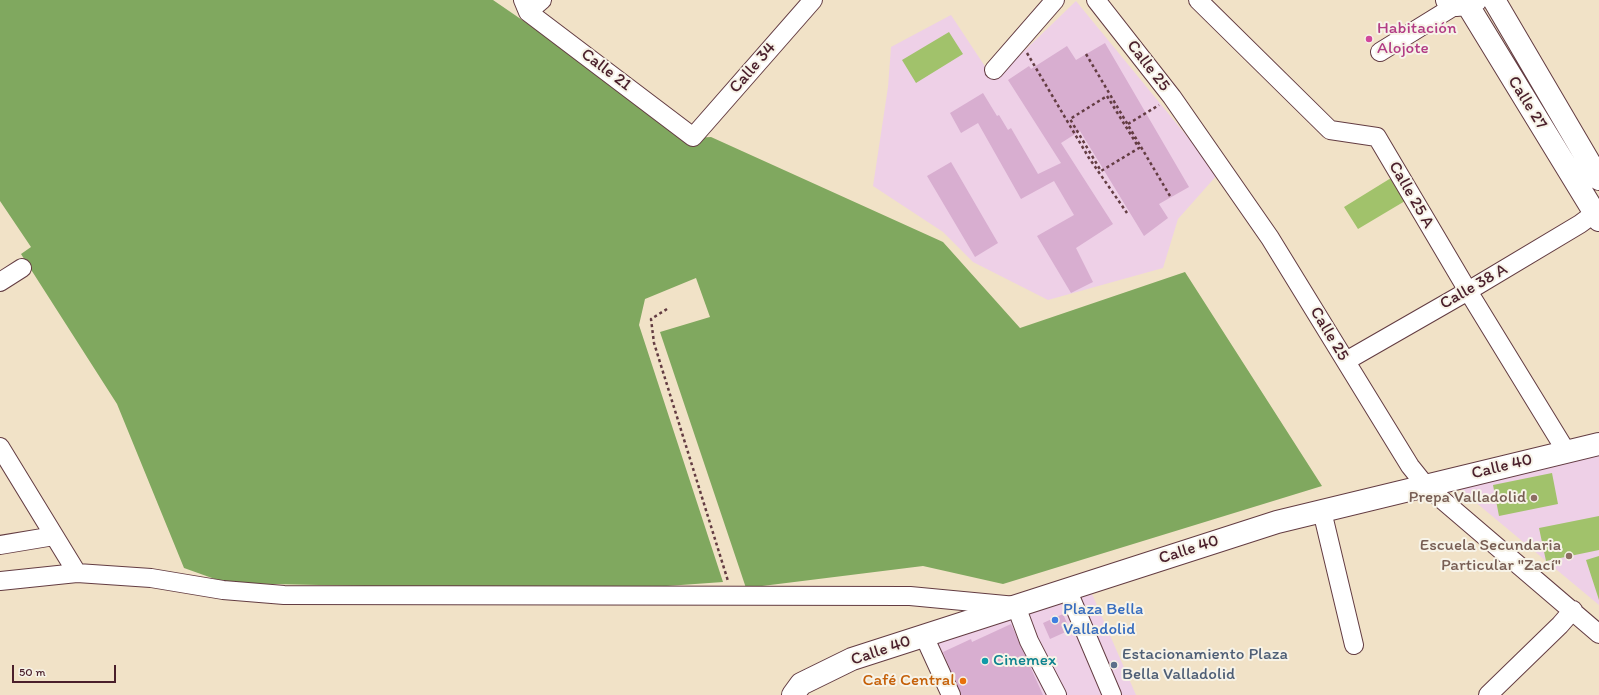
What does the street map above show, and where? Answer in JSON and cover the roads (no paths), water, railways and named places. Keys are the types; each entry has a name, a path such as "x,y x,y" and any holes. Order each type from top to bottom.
{"main road":[{"name":"Calle 27","path":"1494,0 1599,179"},
{"name":"Calle 27","path":"1462,2 1598,214"},
{"name":"Calle 40","path":"793,695 801,684 852,659 1277,522 1599,444"}],"street":[{"name":"Calle 34","path":"693,137 813,0"},
{"path":"994,70 1019,39 1055,0"},
{"name":"Calle 25","path":"1096,0 1172,97 1270,238 1410,466 1426,486 1573,610 1599,634"},
{"name":"Calle 25 A","path":"1198,0 1330,130 1377,137 1468,291 1566,451"},
{"path":"1380,52 1462,2"},
{"name":"Calle 21","path":"531,4 693,137"},
{"name":"Calle 38 A","path":"1346,361 1598,214"},
{"path":"0,282 22,268"},
{"path":"0,446 77,573"},
{"path":"1322,511 1354,645"},
{"path":"0,544 54,536"},
{"path":"0,581 77,573 150,578 223,590 284,595 733,597 910,596 1016,606 1029,641 1057,695"},
{"path":"1067,589 1112,695"},
{"path":"1488,695 1560,625 1573,610"},
{"path":"924,636 951,695"}],"place":[{"name":"Habitación Alojote","path":"1369,39"},
{"name":"Prepa Valladolid","path":"1534,498"},
{"name":"Escuela Secundaria Particular \"Zací\"","path":"1569,556"},
{"name":"Plaza Bella Valladolid","path":"1055,620"},
{"name":"Cinemex","path":"985,661"},
{"name":"Estacionamiento Plaza Bella Valladolid","path":"1114,665"},
{"name":"Café Central","path":"963,681"}]}
